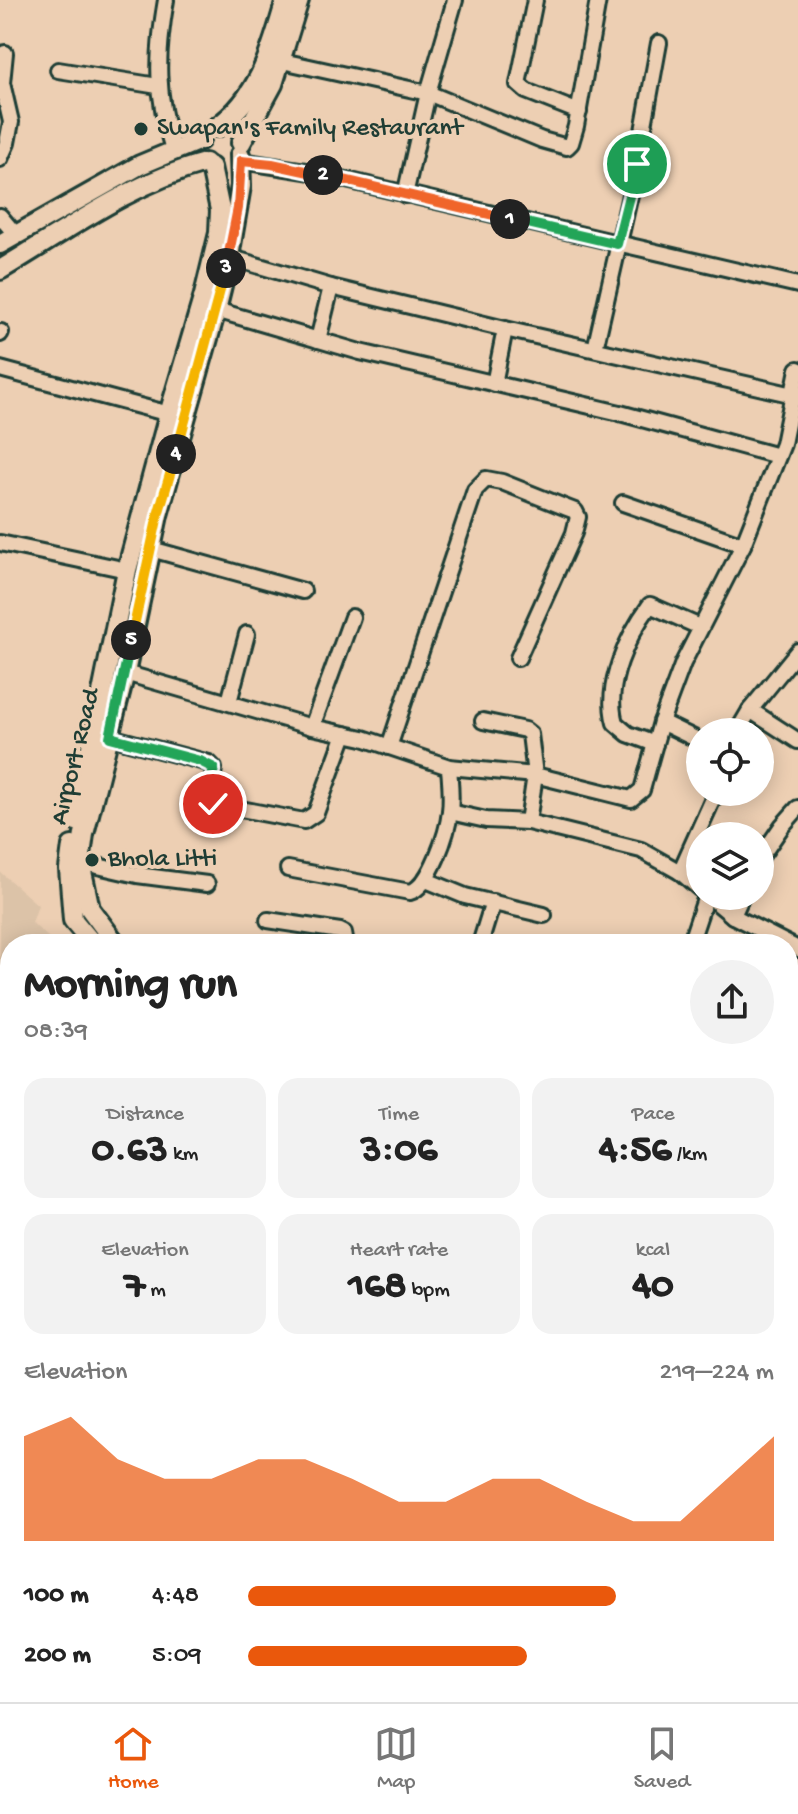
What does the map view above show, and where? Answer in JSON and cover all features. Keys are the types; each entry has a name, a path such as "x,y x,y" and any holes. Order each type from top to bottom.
{"street":[{"path":"166,0 159,47 158,86 162,115 173,150"},
{"path":"0,216 8,239 111,181 200,140 207,131 235,113 257,83 274,43 286,0"},
{"path":"0,270 132,191 174,171 208,165 228,168 235,163 282,61 299,0"},
{"path":"405,195 428,93 455,0"},
{"path":"535,0 518,84 526,91 579,112"},
{"path":"282,61 428,93 565,147 571,143 579,112 598,0"},
{"path":"595,349 637,164 659,43"},
{"path":"0,159 11,122 2,83 5,53"},
{"path":"58,70 158,86"},
{"path":"217,127 235,132 240,153"},
{"path":"200,140 199,153 208,165"},
{"path":"240,153 405,195 798,285"},
{"name":"Airport Road","path":"85,934 73,920 69,869 78,808 127,570 177,416 216,310 241,186 240,153"},
{"name":"Airport Road","path":"109,934 90,909 80,862 84,834 125,673 192,338 219,233 220,210 208,165"},
{"path":"229,257 331,287 796,396"},
{"path":"318,340 331,287"},
{"path":"216,310 318,340 620,413 778,456"},
{"path":"494,384 505,329"},
{"path":"0,369 177,416"},
{"path":"125,673 345,734 449,767 535,775 631,799 642,790 661,722 683,663 743,545 778,456 796,396 798,369"},
{"path":"389,747 475,490 486,479 502,482 575,511 578,517 574,533 518,658"},
{"path":"623,503 743,545"},
{"path":"0,543 127,570"},
{"path":"151,549 303,591"},
{"path":"655,744 628,734 615,723 613,700 618,668 650,605 700,627"},
{"path":"312,727 352,617"},
{"path":"229,702 247,634"},
{"path":"745,718 798,651"},
{"path":"750,710 798,741"},
{"path":"483,721 525,730 530,734 535,775 528,822"},
{"path":"661,722 686,734"},
{"path":"110,737 209,763 214,768 209,803 304,821 316,813 345,734"},
{"path":"288,869 410,892 417,890 426,880 443,840 450,812 449,767"},
{"path":"680,872 710,806"},
{"path":"774,837 798,808"},
{"path":"450,812 486,820 528,822 641,850 686,877"},
{"path":"80,862 137,875 207,884"},
{"path":"426,880 465,896 544,915"},
{"path":"483,934 493,902"},
{"path":"694,934 702,910"},
{"path":"725,910 768,934"},
{"path":"733,916 736,910"},
{"path":"268,920 344,934"}],"shaded area":[{"path":"0,872 38,905 32,923 45,934 0,934"}],"place":[{"name":"Swapan's Family Restaurant","path":"141,129"},
{"name":"Bhola Litti","path":"92,860"}],"route":[{"path":"213,804 209,803 208,798 214,768 209,763 110,737 158,515 229,257 241,186 241,161 312,172 617,244 637,164"}]}
